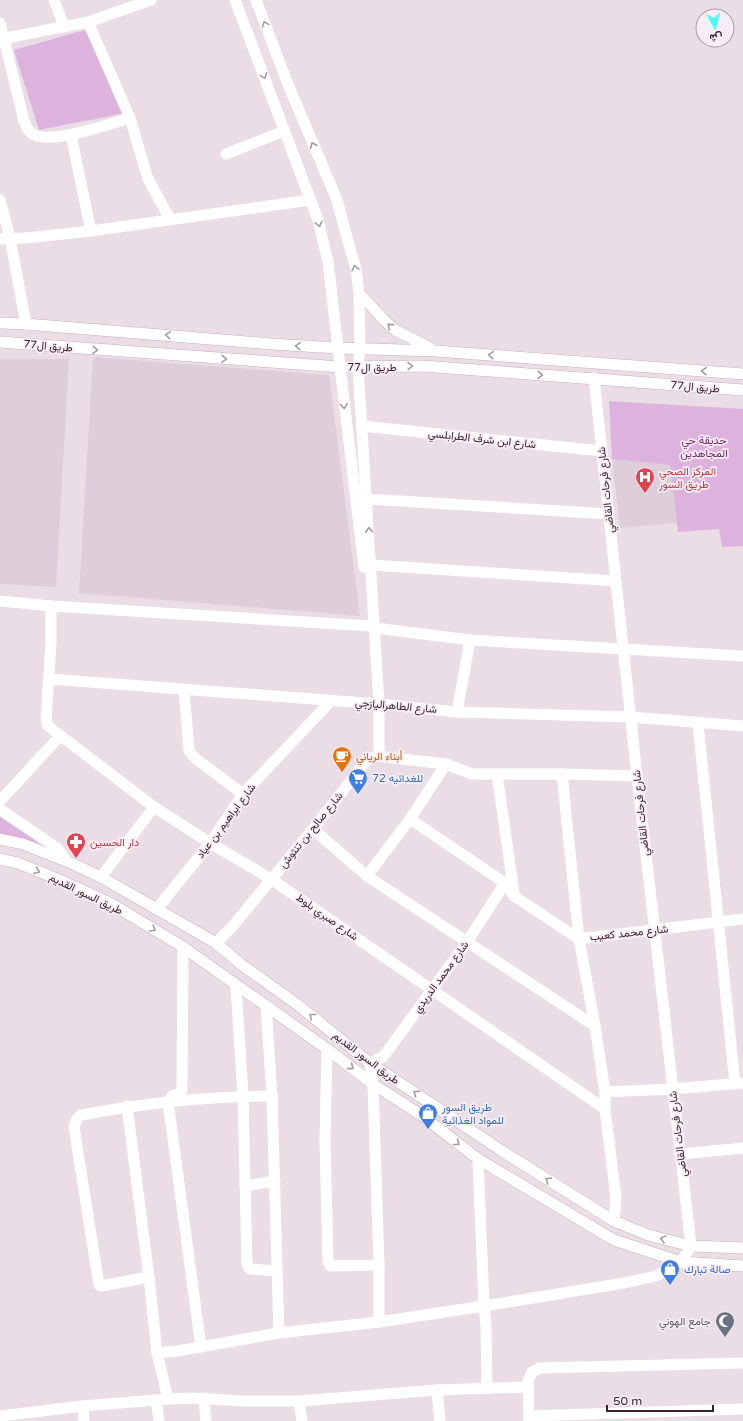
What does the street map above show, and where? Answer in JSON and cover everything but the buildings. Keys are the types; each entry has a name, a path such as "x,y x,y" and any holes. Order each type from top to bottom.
{"street":[{"path":"54,0 64,26"},
{"path":"2,39 88,22 124,4 151,0"},
{"path":"235,0 311,200 318,220 328,261 335,315 337,348 376,652 379,704 379,756 446,764 472,774 637,776"},
{"path":"256,0 287,82 337,200 356,269 359,294 360,348 358,367 371,565 373,627"},
{"path":"88,22 130,118 148,179 170,219"},
{"path":"0,23 2,39 24,121 29,132 42,137 71,135 130,118"},
{"path":"226,154 284,131"},
{"path":"71,135 91,231"},
{"path":"0,200 5,238 26,324"},
{"path":"5,238 25,238 91,231 311,200"},
{"path":"359,294 395,330 436,351"},
{"path":"0,324 26,324 272,344 337,348 436,351 743,374"},
{"name":"طريق ال77","path":"0,342 340,367 422,366 743,390"},
{"name":"شارع فرحات القاضي","path":"594,378 637,776 691,1246"},
{"name":"شارع ابن شرف الطرابلسي","path":"362,426 602,451"},
{"path":"367,499 609,514"},
{"path":"371,565 616,581"},
{"path":"0,601 51,606 373,627 470,640 743,656"},
{"path":"50,679 51,606"},
{"path":"457,712 470,640"},
{"name":"شارع الطاهراليازجي","path":"50,679 379,704 457,712 631,717 743,726"},
{"name":"شارع صبري بلوط","path":"50,679 46,720 48,726 60,736 154,806 210,843 271,879 605,1109"},
{"path":"184,690 189,751 195,758 243,794"},
{"name":"شارع ابراهيم بن عياد","path":"157,909 210,843 243,794 331,701"},
{"path":"605,1092 739,1084 718,923 698,723"},
{"path":"0,801 60,736"},
{"name":"شارع صالح بن تنتوش","path":"216,943 232,927 313,829 367,760 379,756"},
{"path":"367,876 410,819 446,764"},
{"path":"497,774 514,896"},
{"path":"562,774 579,939 605,1092 605,1109 616,1198 614,1221"},
{"path":"101,877 154,806"},
{"path":"0,809 54,845 67,861"},
{"name":"شارع محمد كعيب","path":"410,819 505,883 514,896 579,939 743,919"},
{"path":"313,829 367,876 595,1026"},
{"name":"طريق السور القديم","path":"0,840 23,844 67,861 101,877 216,943 242,965 298,1005 370,1063 502,1151 614,1221 648,1235 691,1246 743,1248"},
{"name":"طريق السور القديم","path":"0,859 25,866 110,903 183,947 327,1049 373,1084 424,1116 478,1159 614,1240 681,1262 743,1266"},
{"name":"شارع محمد الدريدي","path":"370,1063 383,1057 467,942 505,883"},
{"path":"183,947 182,1090 181,1093 175,1094 168,1102 201,1347"},
{"path":"236,986 243,1096 248,1267 250,1269 276,1270"},
{"path":"266,1006 272,1096 279,1333"},
{"path":"327,1049 325,1141 328,1262 332,1266 379,1265"},
{"path":"370,1063 373,1084 379,1265 379,1322"},
{"path":"149,1277 101,1286 99,1284 74,1128 77,1119 81,1115 127,1106 243,1096 272,1096"},
{"path":"127,1106 149,1277 157,1353 168,1398"},
{"path":"680,1154 743,1148"},
{"path":"478,1159 486,1325 487,1389"},
{"path":"245,1186 275,1180"},
{"path":"157,1353 279,1333 379,1322 624,1283 656,1276 681,1262 691,1246"},
{"path":"743,1363 540,1368 532,1372 529,1377 528,1387 529,1418 743,1409"},
{"path":"0,1416 168,1398 204,1398 242,1402 299,1401 437,1390 528,1387"},
{"path":"437,1390 440,1421"},
{"path":"204,1398 206,1421"},
{"path":"156,1400 158,1421"},
{"path":"299,1401 302,1421"},
{"path":"83,1406 84,1421"}],"shaded area":[{"path":"93,357 329,375 360,616 79,593"},
{"path":"0,359 69,359 56,587 0,584"},
{"name":"المركز الصحي طريق السور","path":"612,459 670,465 677,523 620,528"}],"green space":[{"path":"85,30 125,113 39,130 14,50"},
{"name":"حديقة حي المجاهدين","path":"609,401 743,409 743,546 722,547 719,529 678,532 670,465 612,459"},
{"path":"0,817 39,843 0,834"}],"place":[{"name":"المركز الصحي طريق السور","path":"645,494"},
{"name":"أبناء الرياني","path":"342,773"},
{"name":"72 للغدائيه","path":"358,795"},
{"name":"دار الحسين","path":"76,859"},
{"name":"طريق السور للمواد الغذائية","path":"428,1130"},
{"name":"صالة تبارك","path":"670,1286"},
{"name":"جامع الهوني","path":"725,1338"}]}
